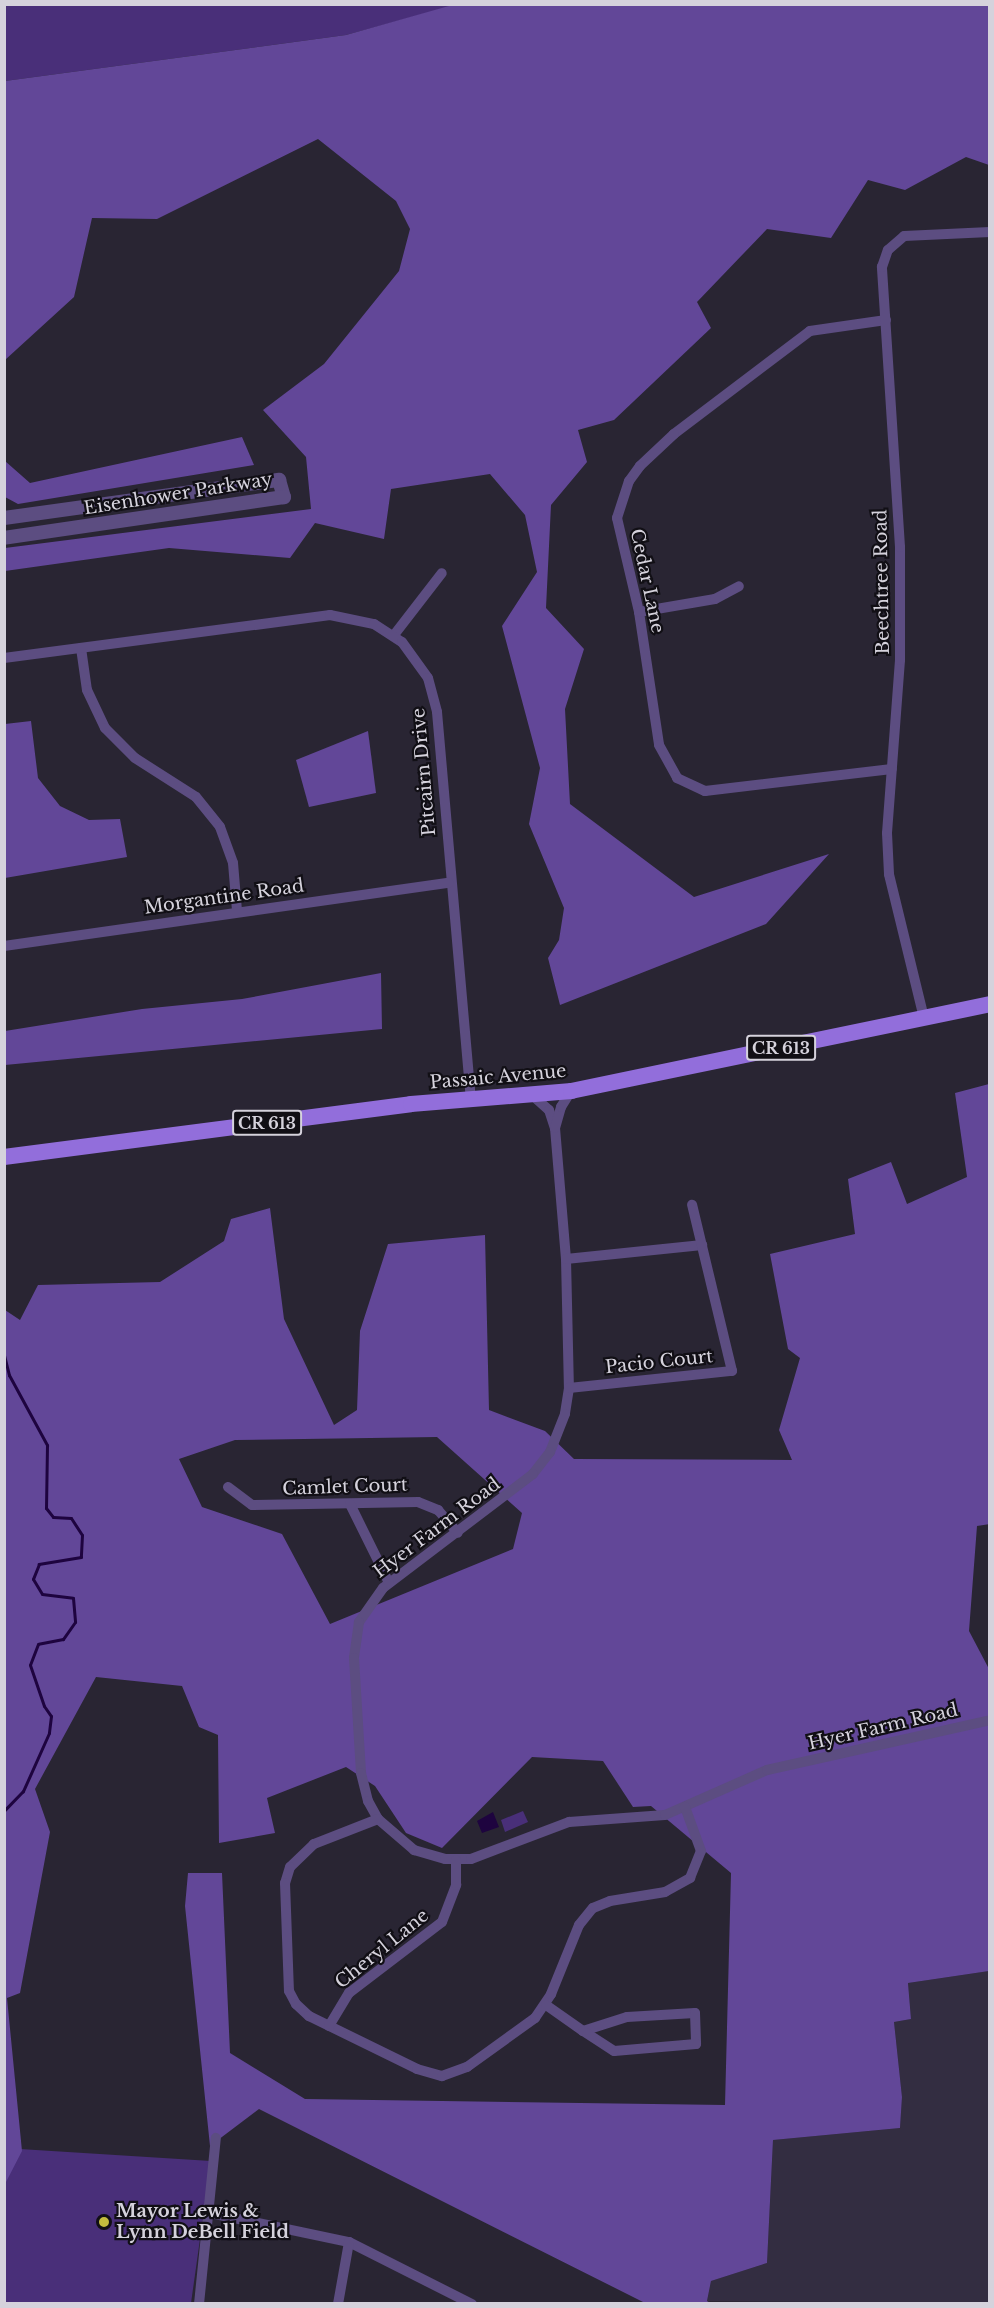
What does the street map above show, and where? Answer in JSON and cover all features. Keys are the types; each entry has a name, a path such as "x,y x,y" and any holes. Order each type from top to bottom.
{"main road":[{"name":"Passaic Avenue","path":"4,1157 471,1099 571,1090 990,1004"}],"street":[{"name":"Beechtree Road","path":"924,1018 889,874 887,833 900,660 900,547 882,267 892,244 915,233 990,232"},
{"name":"Cedar Lane","path":"886,320 810,331 674,434 640,466 626,490 616,518 639,612 659,745 670,769 690,786 705,791 892,769"},
{"name":"Eisenhower Parkway","path":"4,518 279,480 284,497 4,538"},
{"path":"394,636 442,573"},
{"path":"639,612 715,599 739,586"},
{"name":"Pitcairn Drive","path":"4,658 330,615 363,620 394,636 423,668 435,699 449,883 471,1099"},
{"path":"81,648 87,690 105,728 135,758 196,797 219,827 233,863 237,911"},
{"name":"Morgantine Road","path":"4,946 237,911 449,883"},
{"name":"Hyer Farm Road","path":"555,1128 561,1107 571,1090"},
{"name":"Hyer Farm Road","path":"531,1094 549,1110 555,1128 566,1258 568,1388 562,1424 543,1463 521,1487 389,1583 363,1614 354,1649 361,1773 368,1801 378,1819 414,1850 456,1860 483,1856 569,1822 653,1818 685,1807 767,1770 990,1720"},
{"name":"Pacio Court","path":"568,1388 732,1371 692,1205"},
{"path":"566,1258 702,1245"},
{"name":"Camlet Court","path":"228,1487 252,1505 427,1504 446,1516 458,1533"},
{"path":"350,1504 389,1583"},
{"path":"378,1819 306,1849 287,1874 289,1991 301,2010 328,2026 417,2069 442,2076 467,2067 511,2037 546,2005 588,1913 610,1901 666,1892 690,1878 701,1851 685,1807"},
{"name":"Cheryl Lane","path":"328,2026 349,1993 437,1928 456,1885 456,1860"},
{"path":"546,2005 583,2031 614,2051 696,2044 695,2013 627,2017 583,2031"},
{"path":"199,2304 216,2138"},
{"path":"210,2213 349,2242 472,2304"},
{"path":"338,2304 349,2242"}],"shaded area":[{"path":"456,4 989,5 989,165 966,157 905,190 868,180 831,238 767,229 697,302 711,328 614,420 578,430 587,462 551,505 546,608 584,649 565,709 570,804 694,897 829,854 766,924 560,1005 548,958 559,940 564,908 529,824 540,768 502,626 537,572 525,515 490,474 391,489 384,539 315,523 290,558 169,548 5,571 5,548 311,509 306,457 263,410 324,364 399,271 410,229 396,201 318,139 157,219 92,218 74,297 5,360 5,81 346,35"},
{"path":"4,5 456,5 346,35 5,81"},
{"path":"242,437 254,465 18,504 5,497 5,461 30,483"},
{"path":"31,721 38,778 60,806 89,820 120,819 127,857 5,878 5,724"},
{"path":"368,731 376,793 309,807 296,760"},
{"path":"381,973 382,1029 5,1065 5,1031 142,1009 242,999"},
{"path":"989,1084 990,1524 977,1526 969,1631 989,1669 989,1971 908,1983 911,2019 894,2022 902,2097 900,2128 773,2140 767,2263 711,2281 707,2301 712,2304 645,2303 259,2109 210,2146 185,1906 188,1873 222,1873 230,2053 305,2099 725,2105 731,1873 651,1806 633,1807 603,1761 532,1757 442,1848 406,1833 375,1786 346,1767 267,1798 275,1833 219,1843 218,1735 199,1727 182,1686 96,1677 35,1789 50,1832 20,1993 7,1998 22,2151 5,2184 5,1310 20,1320 38,1285 160,1282 224,1241 231,1219 270,1208 284,1319 334,1425 357,1410 360,1331 388,1244 485,1235 489,1410 545,1431 574,1459 792,1460 779,1430 800,1358 788,1349 770,1254 855,1234 848,1179 891,1162 907,1204 967,1177 955,1093","holes":["437,1437 522,1513 513,1549 330,1624 282,1534 202,1507 179,1459 235,1440"]},
{"path":"523,1811 528,1822 505,1832 501,1820"},
{"path":"493,1812 499,1827 482,1833 477,1821"},
{"path":"989,1971 989,2303 707,2301 711,2281 767,2263 773,2140 900,2128 902,2097 894,2022 911,2019 908,1983"},
{"path":"4,2148 211,2161 191,2303 5,2303"}],"waterway":[{"path":"4,1355 9,1375 47,1445 46,1508 53,1517 71,1518 82,1535 81,1557 39,1564 33,1579 42,1594 73,1598 75,1622 63,1639 38,1644 30,1665 44,1706 51,1716 49,1733 23,1791 4,1811"}],"place":[{"name":"Mayor Lewis & Lynn DeBell Field","path":"104,2222"}]}
